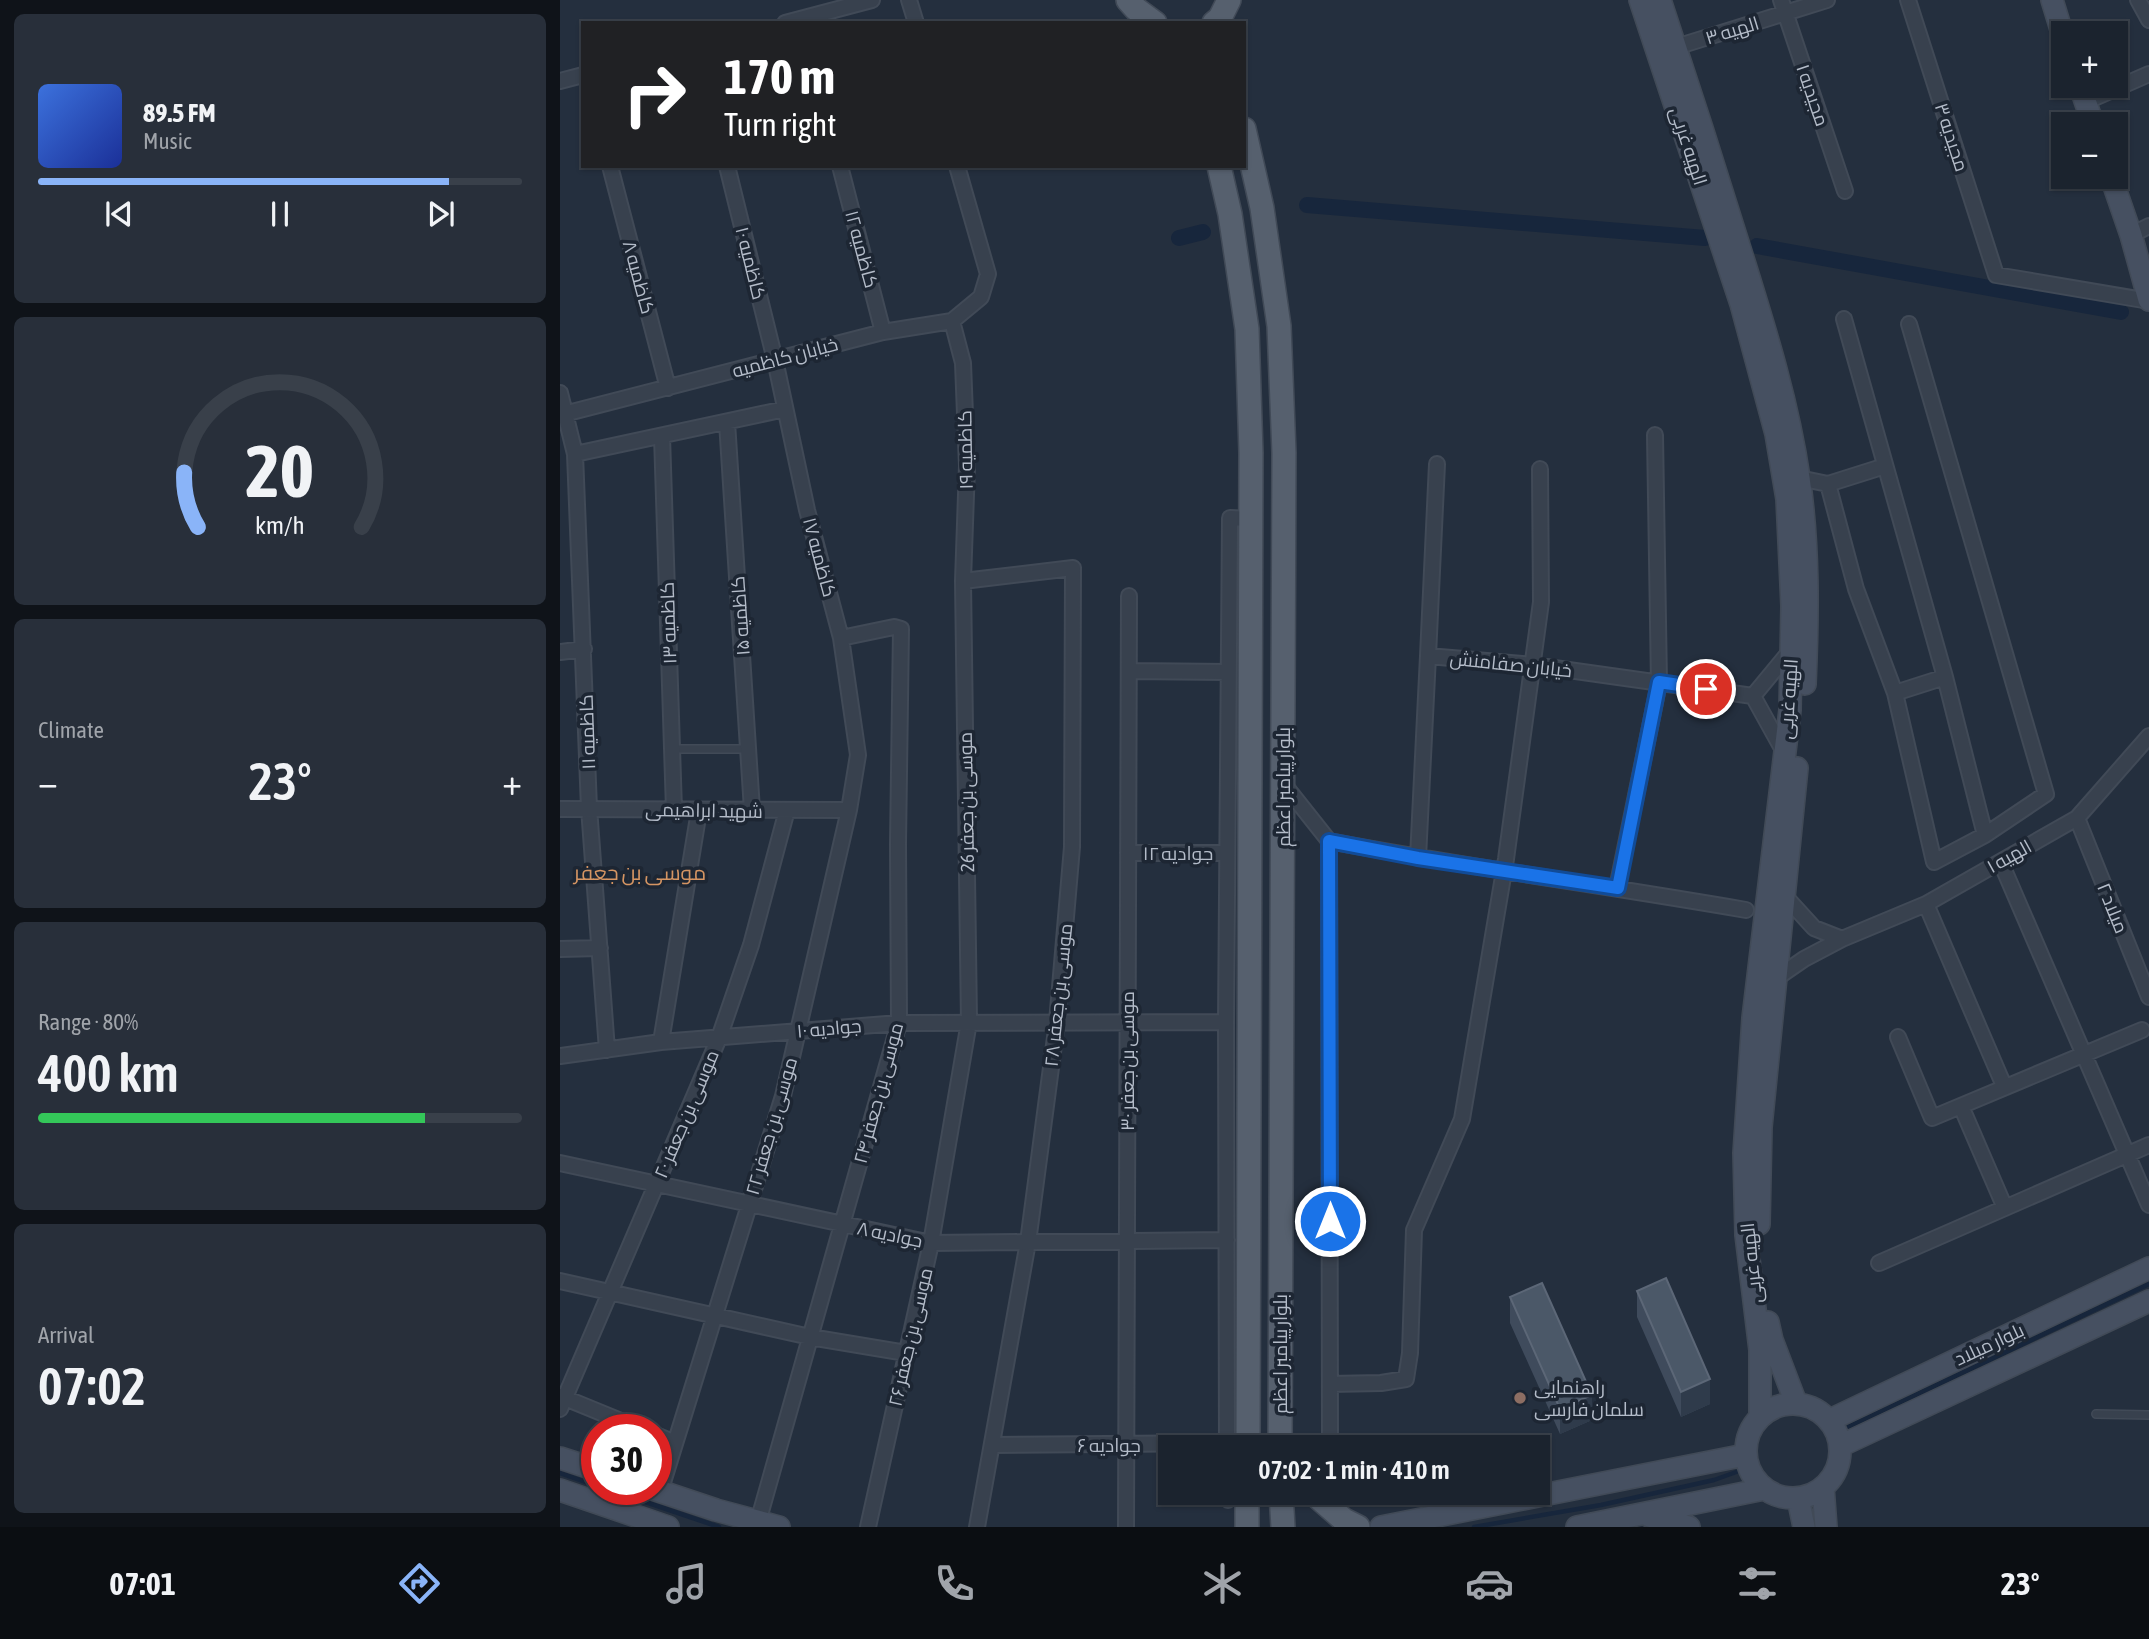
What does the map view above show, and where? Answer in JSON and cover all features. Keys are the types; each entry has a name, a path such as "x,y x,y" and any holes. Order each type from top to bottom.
{"main road":[{"path":"1128,0 1153,21"},
{"name":"بلوار پیامبر اعظم","path":"1246,138 1262,208 1279,326 1284,467 1280,1435"},
{"name":"بلوار پیامبر اعظم","path":"1219,168 1230,214 1247,329 1252,519 1234,1435"},
{"path":"1239,1505 1247,1527"},
{"path":"1282,1505 1283,1527"},
{"path":"1327,1505 1357,1527"}],"street":[{"path":"802,21 872,0"},
{"path":"909,0 915,21"},
{"name":"الهیه غربی","path":"1640,0 1741,304 1776,434 1787,499 1793,606 1790,710 1753,1018 1744,1153 1746,1235 1760,1350 1760,1416"},
{"name":"الهیه غربی","path":"1660,0 1764,327 1799,478 1806,549 1807,638 1803,711 1761,1128 1759,1231 1763,1291 1772,1340 1796,1403"},
{"name":"الهیه ۳","path":"1676,47 1783,7 1827,0"},
{"name":"مجیدیه ۳","path":"1908,0 1996,275 2149,301"},
{"path":"2052,0 2058,21"},
{"path":"2137,0 2149,20"},
{"name":"مجیدیه ۱","path":"1783,7 1845,191"},
{"path":"2128,80 2149,74"},
{"path":"560,81 581,76"},
{"name":"کاظمیه ۸","path":"611,168 668,388"},
{"name":"کاظمیه ۱۰","path":"727,168 775,360"},
{"name":"کاظمیه ۱۲","path":"841,168 883,332"},
{"path":"952,321 981,297 988,274 958,168"},
{"path":"2118,189 2140,230 2149,301"},
{"path":"1844,319 1945,677 1985,835"},
{"name":"خیابان کاظمیه","path":"563,415 883,332 952,321"},
{"name":"کاظمیه ۱۹","path":"952,321 963,363 967,466 963,581"},
{"path":"1828,484 1856,589 1895,692 1934,862 1985,835 2046,794 1909,324"},
{"name":"کاظمیه ۱۷","path":"775,360 807,510 841,638 858,755"},
{"name":"کاظمیه ۱۱","path":"560,393 563,415 575,454 589,808 607,1050"},
{"path":"575,454 785,409"},
{"name":"کاظمیه ۱۵","path":"727,422 752,810"},
{"path":"1618,888 1659,682 1655,435"},
{"name":"کاظمیه ۱۳","path":"662,436 674,810"},
{"path":"1428,656 1437,464"},
{"path":"1799,478 1828,484 1885,466"},
{"path":"1330,1384 1406,1379 1410,1353 1414,1230 1462,1119 1504,870 1541,602 1540,469"},
{"path":"1234,1435 1227,1240 1226,1022 1230,518 1252,519"},
{"name":"موسی بن جعفر ۲۸","path":"963,581 1073,568 1072,847 1057,1022 1028,1242 977,1527"},
{"name":"موسی بن جعفر 26","path":"963,581 969,1022"},
{"name":"موسی بن جعفر ۳۰","path":"1126,1527 1129,596"},
{"name":"موسی بن جعفر ۲۴","path":"758,1521 900,1023 898,844 901,629 894,627 841,638"},
{"path":"560,652 584,649"},
{"path":"1785,753 1753,696 1791,650"},
{"name":"خیابان صفامنش","path":"1418,858 1428,656 1533,665 1753,696"},
{"path":"1129,671 1227,672"},
{"path":"1895,692 1945,677"},
{"name":"الهیه ۱","path":"1774,979 1842,939 1926,904 2077,818 2149,736"},
{"name":"موسی بن جعفر ۲۲","path":"672,1451 783,1096 849,810 858,755"},
{"path":"1283,783 1329,841 1330,1435"},
{"name":"شهید ابراهیمی","path":"560,809 849,810"},
{"name":"موسی بن جعفر ۲۰","path":"562,1401 719,1038 751,945 787,810"},
{"path":"661,1042 699,811"},
{"name":"میلاد ۲","path":"2077,818 2149,997"},
{"path":"1329,841 1418,858 1746,910"},
{"name":"جوادیه ۱۲","path":"1128,853 1227,853"},
{"path":"2005,872 2149,1205"},
{"path":"1783,894 1814,928 1842,939"},
{"path":"1926,904 2004,1086"},
{"path":"560,949 600,948"},
{"name":"موسی بن جعفر ۲۶","path":"867,1527 931,1243 969,1022"},
{"name":"جوادیه ۱۰","path":"560,1056 661,1042 900,1023 1226,1022"},
{"path":"1898,1037 1932,1118 2142,1030"},
{"path":"1961,1106 2005,1208"},
{"path":"1879,1263 2149,1145"},
{"name":"جوادیه ۸","path":"560,1163 931,1243 1227,1240"},
{"name":"بلوار میلاد","path":"1830,1420 2149,1268"},
{"path":"560,1281 810,1337 906,1353"},
{"name":"بلوار میلاد","path":"1840,1446 2149,1301"},
{"path":"562,1401 598,1414"},
{"path":"1796,1403 1818,1410 1830,1420 1837,1432 1840,1446 1839,1461 1833,1476 1811,1495 1798,1498 1774,1495 1764,1489 1755,1480 1745,1455 1751,1427 1760,1416 1771,1408 1796,1403"},
{"name":"جوادیه ۶","path":"992,1445 1158,1445"},
{"path":"1381,1527 1745,1455"},
{"path":"560,1458 581,1465"},
{"path":"1823,1487 1826,1527"},
{"path":"1577,1527 1620,1523 1644,1514 1764,1489"},
{"path":"560,1490 643,1522 668,1527"},
{"path":"672,1495 779,1527"},
{"path":"1798,1498 1804,1527"},
{"path":"1644,1514 1689,1527"}],"lane":[{"path":"672,749 748,749"},
{"path":"2096,1414 2149,1415"}],"building":[{"path":"1666,1278 1710,1379 1681,1392 1637,1291"},
{"path":"1542,1283 1592,1395 1560,1409 1510,1297"}],"waterway":[{"path":"1307,205 1705,238"},
{"path":"1179,238 1203,232"},
{"path":"1757,246 2121,312"},
{"path":"1848,1427 2149,1284"},
{"path":"1474,1527 1601,1505 1714,1480 1739,1471"},
{"path":"560,1473 581,1480"},
{"path":"654,1505 719,1527"}],"place":[{"name":"راهنمایی سلمان فارسی","path":"1520,1398"}],"district":[{"name":"موسی بن جعفر","path":"640,872"}],"route":[{"path":"1330,1221 1329,841 1418,858 1618,888 1659,682 1706,689"}]}
